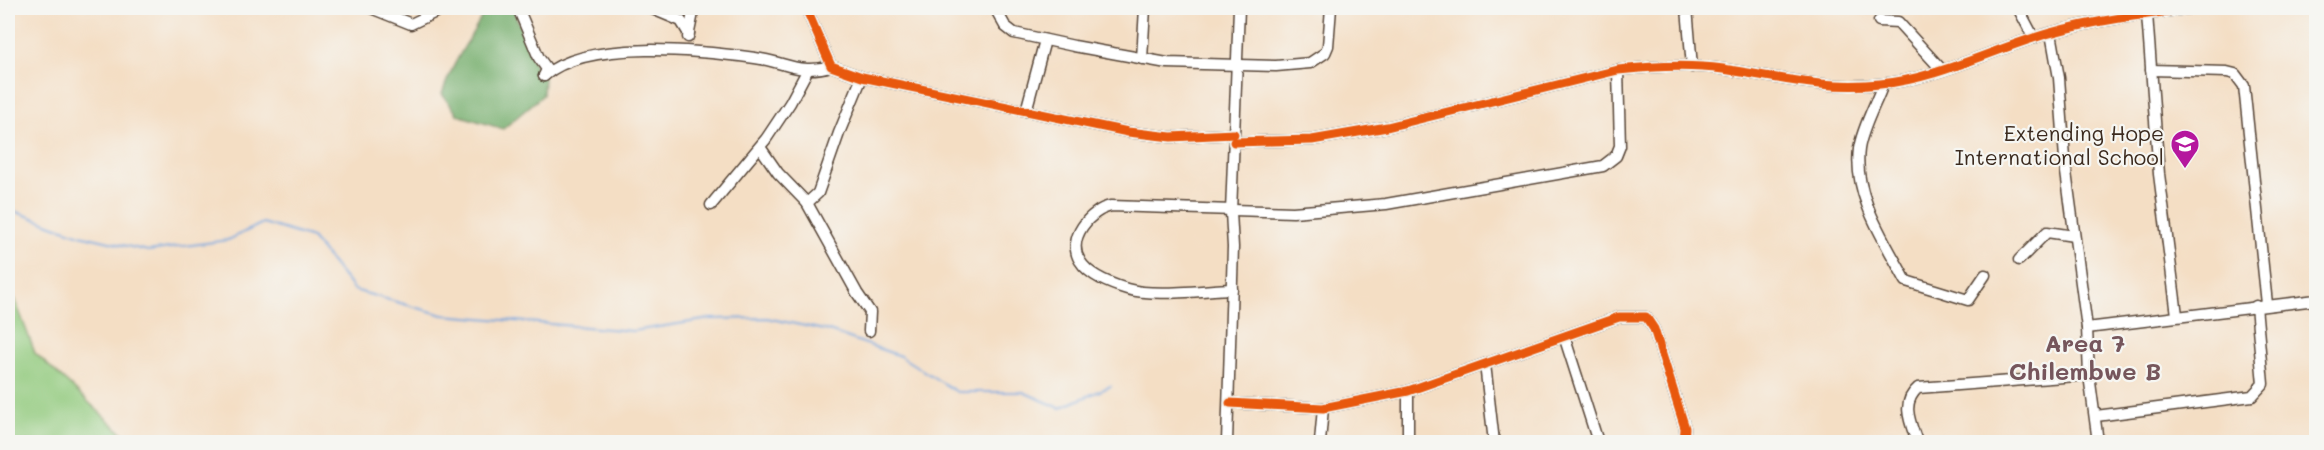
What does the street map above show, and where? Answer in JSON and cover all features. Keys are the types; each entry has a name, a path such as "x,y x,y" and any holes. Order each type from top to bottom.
{"street":[{"path":"371,8 411,24 444,8"},
{"path":"518,8 539,58 547,69 544,76 583,57 686,49 757,58 807,71 831,66 862,77 1149,135 1312,140 1387,127 1618,70 1656,66 1721,69 1826,86 1883,84 1941,69 2051,33 2105,20 2193,8"},
{"path":"650,8 681,21 689,34"},
{"path":"686,49 694,8"},
{"path":"806,8 831,66"},
{"path":"995,8 1009,30 1045,40 1167,63 1237,65 1310,63 1318,58 1328,46 1331,8"},
{"path":"1142,59 1145,8"},
{"path":"1227,442 1232,289 1231,212 1239,8"},
{"path":"1687,8 1692,67"},
{"path":"2018,8 2034,38"},
{"path":"2147,14 2159,174 2177,315"},
{"path":"1879,21 1898,22 1941,69"},
{"path":"2051,33 2059,78 2074,236 2087,328 2089,375 2098,442"},
{"path":"1026,111 1045,40"},
{"path":"1232,289 1156,294 1128,290 1091,272 1080,262 1077,253 1078,237 1086,219 1102,208 1293,212 1386,204 1602,166 1617,156 1620,146 1618,70"},
{"path":"2096,416 2242,398 2259,391 2263,384 2262,305 2244,86 2235,74 2227,72 2151,70"},
{"path":"711,205 760,147 790,103 807,71"},
{"path":"807,202 818,193 862,77"},
{"path":"1883,84 1859,147 1859,176 1872,217 1906,282 1968,300 1985,275"},
{"path":"760,147 778,173 807,202 857,293 870,312 869,332"},
{"path":"2019,260 2047,232 2074,236"},
{"path":"2087,328 2177,315 2316,300"},
{"path":"1230,403 1323,408 1408,391 1619,317 1646,317 1654,329 1685,428 1684,442"},
{"path":"1564,336 1598,442"},
{"path":"1485,364 1494,442"},
{"path":"1917,442 1908,415 1908,404 1918,388 2089,375"},
{"path":"1408,391 1408,442"},
{"path":"1320,442 1323,408"}],"green space":[{"path":"486,8 513,8 536,69 544,76 543,95 503,129 458,115 442,94 457,60"},
{"path":"8,281 35,353 132,442 8,442"}],"waterway":[{"path":"8,211 11,210 80,235 148,251 228,240 263,223 312,238 354,290 443,315 633,331 710,319 767,318 829,331 900,356 957,392 1023,392 1060,408 1111,386"}],"cycle path":[{"path":"806,8 831,66 862,77 1128,132 1171,137 1234,134"},
{"path":"1234,142 1312,140 1387,127 1618,70 1697,66 1820,84 1859,85 1902,81 1945,70 2029,39 2068,28 2193,8"},
{"path":"1230,403 1323,408 1408,391 1619,317 1646,317 1654,329 1685,428 1684,442"}],"place":[{"name":"Extending Hope International School","path":"2185,170"}],"district":[{"name":"Area 7 Chilembwe B","path":"2085,356"}]}
